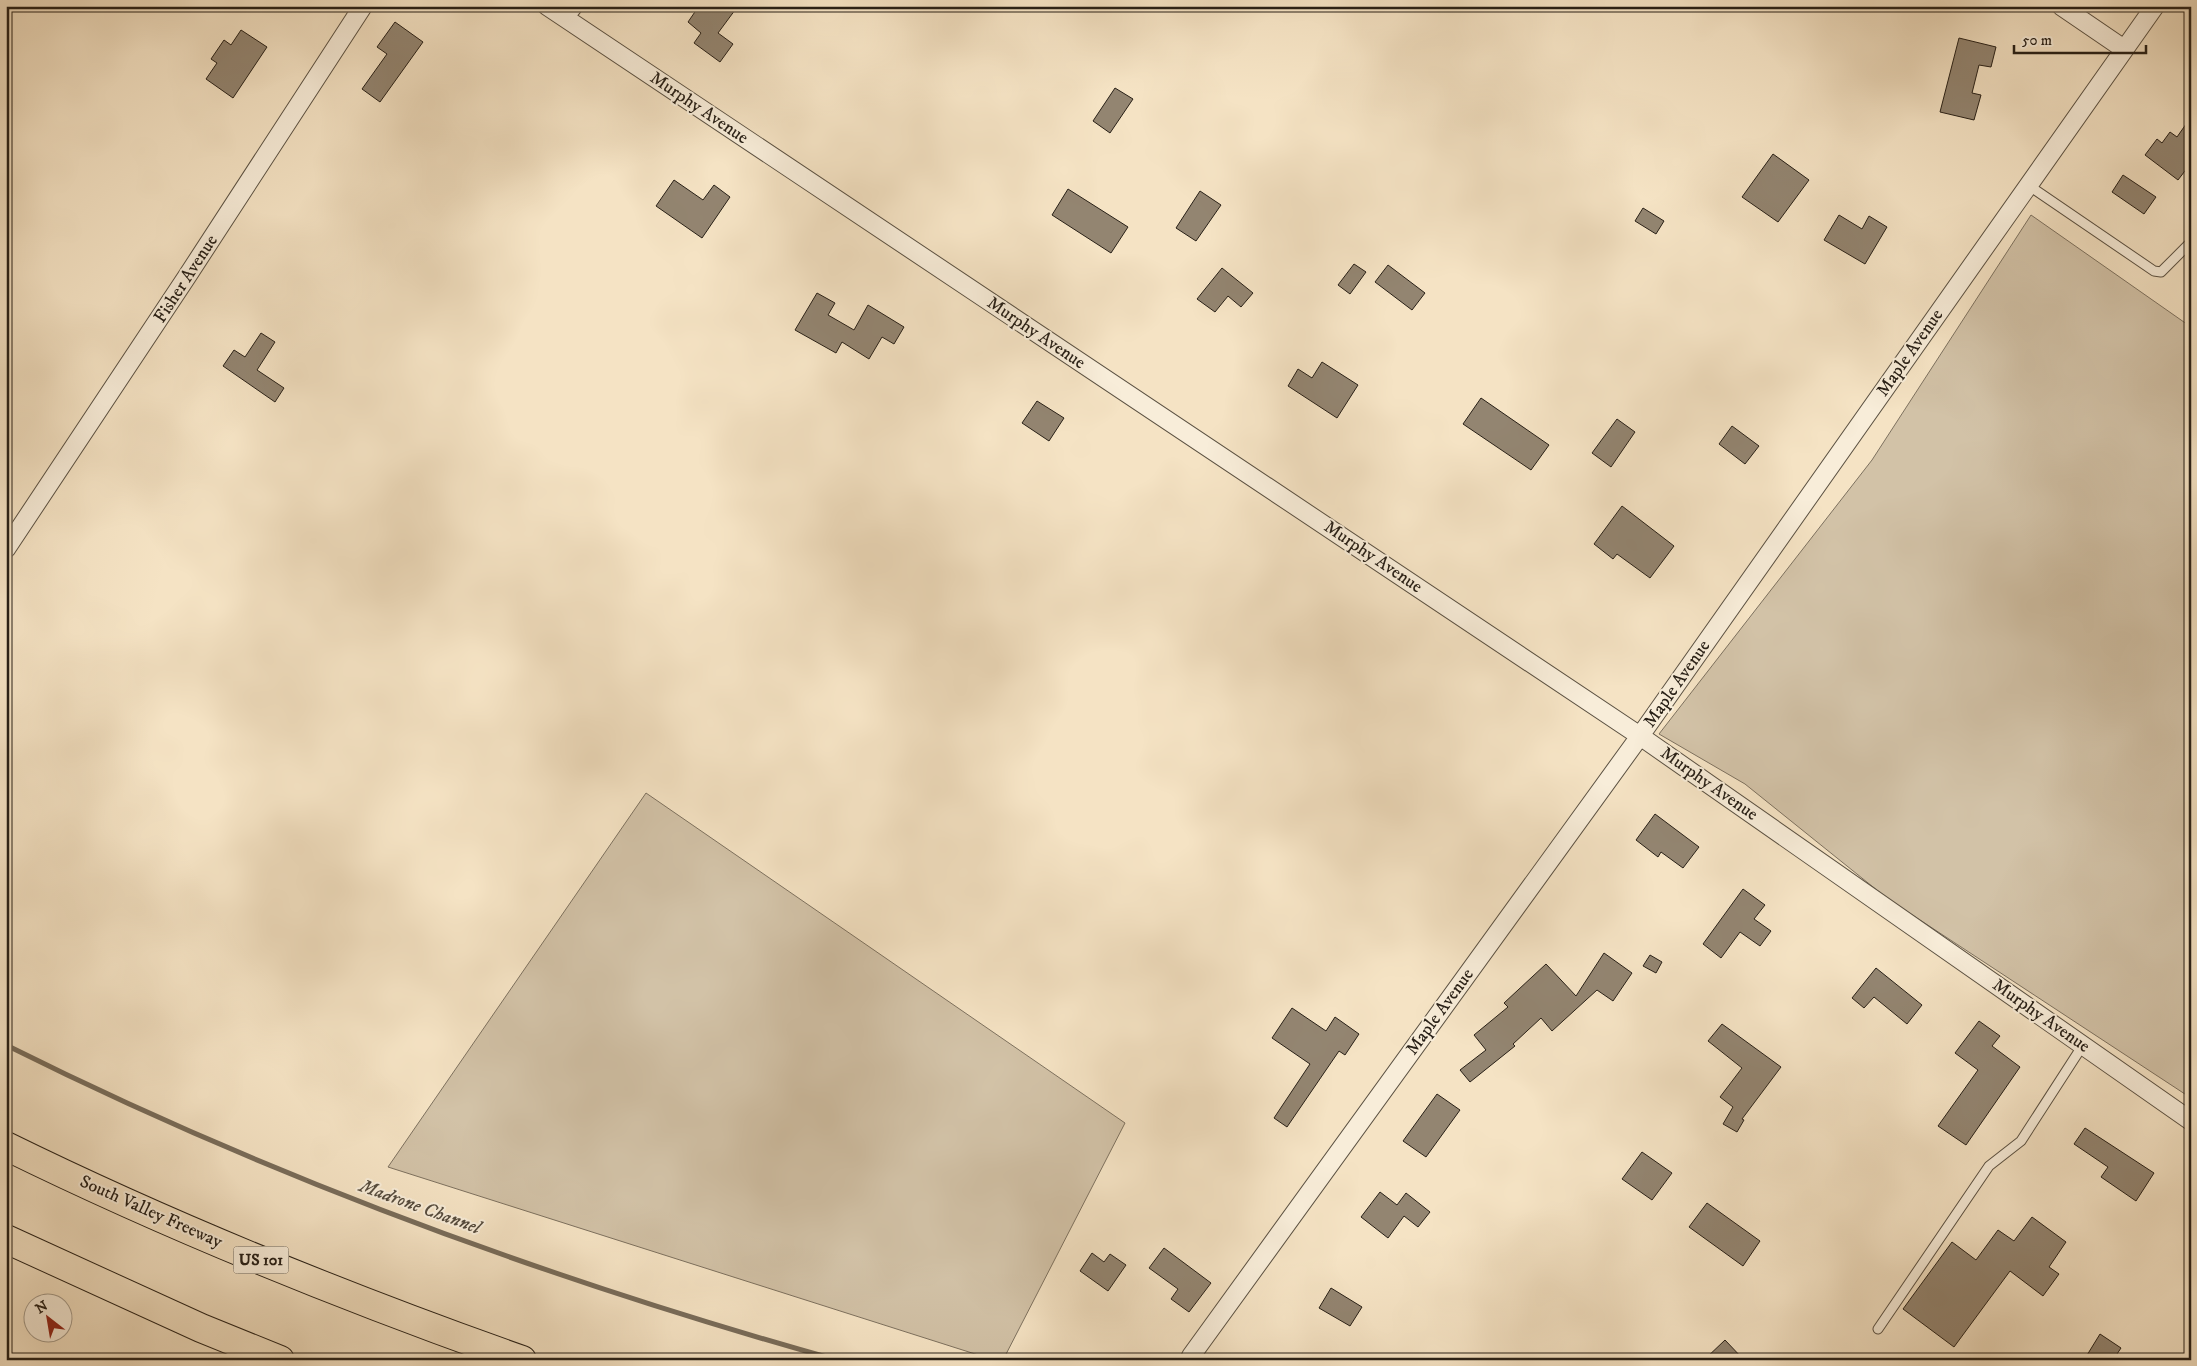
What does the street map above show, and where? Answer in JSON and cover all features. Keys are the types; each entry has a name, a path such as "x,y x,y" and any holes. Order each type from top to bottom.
{"highway":[{"name":"South Valley Freeway","path":"6,1146 130,1204 235,1249 450,1334 522,1360"},
{"path":"6,1239 192,1324 280,1360"}],"street":[{"name":"Fisher Avenue","path":"6,549 363,6"},
{"name":"Murphy Avenue","path":"547,6 1640,736 2191,1121"},
{"path":"2061,6 2124,49"},
{"name":"Maple Avenue","path":"1191,1356 1640,736 2155,6"}],"lane":[{"path":"568,20 578,6"},
{"path":"2028,185 2154,271 2161,272 2191,242"},
{"path":"1878,1329 1989,1166 2021,1142 2083,1045"}],"shaded area":[{"path":"2031,215 2191,327 2191,1098 1888,899 1745,784 1659,734 1872,460"},
{"path":"646,793 1125,1123 1003,1360 994,1360 388,1167"}],"building":[{"path":"699,6 738,6 718,33 733,44 720,62 694,43 701,33 688,22"},
{"path":"395,22 423,42 380,102 362,89 387,54 377,47"},
{"path":"241,30 267,47 233,98 206,79 217,63 211,59 224,40 231,45"},
{"path":"1959,38 1996,47 1991,67 1979,65 1972,93 1981,95 1974,120 1940,112"},
{"path":"1115,88 1133,99 1110,133 1093,121"},
{"path":"2191,117 2191,163 2178,180 2145,155 2157,139 2162,143 2170,132 2177,137"},
{"path":"1773,154 1809,180 1778,222 1742,197"},
{"path":"2123,175 2156,197 2144,214 2112,192"},
{"path":"674,180 703,200 714,185 730,197 702,238 656,206"},
{"path":"1068,189 1128,227 1111,253 1052,215"},
{"path":"1200,191 1221,205 1196,241 1176,228"},
{"path":"1643,208 1664,221 1656,234 1635,221"},
{"path":"1839,215 1862,229 1869,216 1887,227 1865,264 1824,240"},
{"path":"1354,264 1366,272 1350,294 1338,285"},
{"path":"1388,265 1425,293 1412,310 1375,282"},
{"path":"1222,268 1253,293 1241,307 1228,296 1215,312 1197,299"},
{"path":"817,293 835,303 828,315 854,330 868,305 904,327 894,344 882,337 869,359 842,342 836,353 795,330"},
{"path":"261,333 275,342 257,370 284,388 275,402 223,366 234,350 245,357"},
{"path":"1322,362 1358,385 1337,418 1288,386 1298,369 1312,378"},
{"path":"1481,398 1549,445 1531,470 1463,424"},
{"path":"1037,401 1064,418 1049,441 1022,423"},
{"path":"1617,419 1635,432 1611,467 1592,453"},
{"path":"1732,426 1759,446 1745,464 1719,444"},
{"path":"1622,506 1674,546 1650,578 1617,554 1613,559 1594,544"},
{"path":"1655,814 1699,847 1683,868 1661,852 1658,857 1636,840"},
{"path":"1743,889 1765,905 1754,919 1771,931 1760,946 1740,932 1721,958 1703,944"},
{"path":"1604,953 1632,973 1613,1001 1597,990 1552,1031 1541,1018 1513,1044 1515,1046 1470,1082 1460,1070 1486,1050 1474,1035 1508,1007 1504,1003 1546,964 1576,996"},
{"path":"1650,955 1662,962 1656,973 1643,966"},
{"path":"1876,968 1922,1005 1907,1024 1874,997 1864,1008 1852,998"},
{"path":"1292,1008 1326,1031 1335,1017 1359,1034 1345,1055 1339,1051 1287,1127 1274,1118 1310,1064 1272,1038"},
{"path":"1979,1021 2000,1036 1992,1046 2020,1067 1966,1145 1938,1126 1978,1070 1955,1053"},
{"path":"1722,1024 1781,1067 1742,1119 1744,1120 1737,1132 1723,1124 1733,1107 1720,1097 1742,1068 1708,1041"},
{"path":"1437,1094 1460,1110 1426,1157 1403,1141"},
{"path":"2085,1128 2154,1173 2136,1201 2101,1177 2108,1167 2074,1144"},
{"path":"1642,1152 1672,1173 1652,1200 1622,1179"},
{"path":"1380,1192 1397,1205 1406,1193 1430,1212 1418,1227 1404,1216 1388,1238 1361,1217"},
{"path":"1707,1203 1760,1241 1743,1266 1689,1227"},
{"path":"2032,1217 2066,1242 2049,1267 2059,1274 2043,1296 2010,1271 1954,1347 1903,1309 1952,1242 1976,1260 1998,1230 2014,1241"},
{"path":"1164,1248 1211,1283 1189,1312 1171,1299 1178,1289 1149,1268"},
{"path":"1092,1253 1104,1262 1110,1254 1126,1265 1108,1291 1080,1271"},
{"path":"1331,1288 1362,1307 1350,1326 1319,1308"},
{"path":"2100,1334 2121,1348 2113,1360 2084,1360"},
{"path":"1725,1340 1744,1360 1704,1360"}],"waterway":[{"name":"Madrone Channel","path":"6,1045 208,1139 310,1182 414,1222 624,1296 837,1360"}]}
